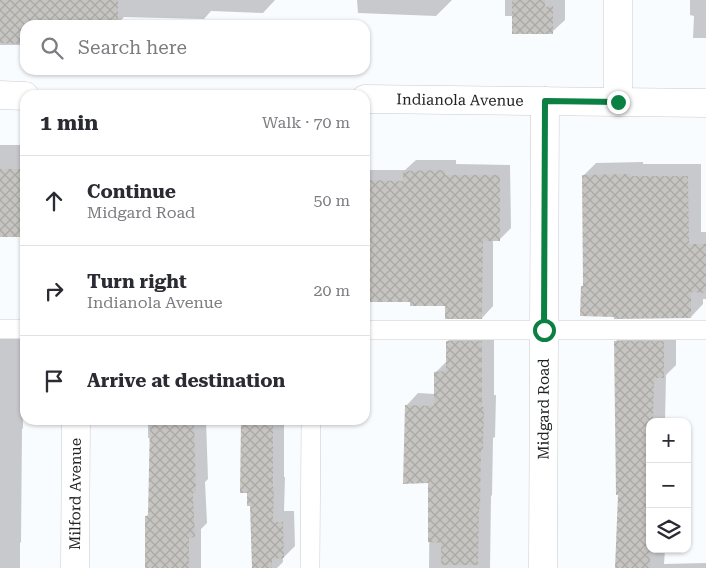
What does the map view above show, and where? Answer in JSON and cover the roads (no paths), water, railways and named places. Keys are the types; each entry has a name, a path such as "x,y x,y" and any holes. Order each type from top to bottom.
{"street":[{"path":"618,0 618,102"},
{"path":"0,95 20,96"},
{"name":"Indianola Avenue","path":"370,99 706,103"},
{"name":"Midgard Road","path":"543,568 545,101"},
{"name":"Milford Avenue","path":"75,568 76,425"}],"lane":[{"path":"0,329 20,329"},
{"path":"370,330 706,330"},
{"path":"310,568 311,425"}]}
